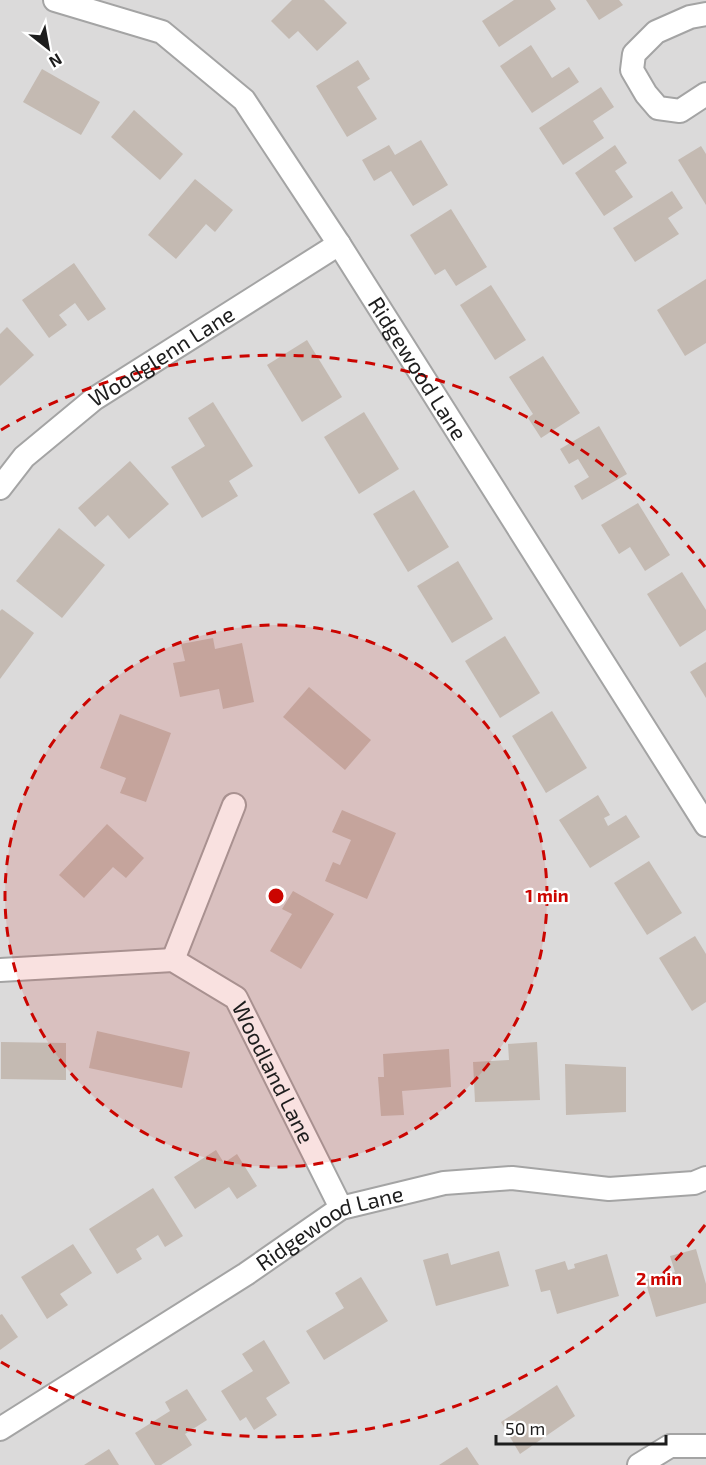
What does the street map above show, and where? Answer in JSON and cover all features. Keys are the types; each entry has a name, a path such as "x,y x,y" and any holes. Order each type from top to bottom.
{"street":[{"name":"Ridgewood Lane","path":"56,0 162,32 244,100 339,244 706,825"},
{"path":"706,14 690,17 656,32 634,54 632,70 646,94 658,108 680,111 706,94"},
{"name":"Woodglenn Lane","path":"0,488 24,457 94,399 339,244"},
{"path":"0,970 173,960 234,805"},
{"name":"Woodland Lane","path":"173,960 236,998 341,1208"},
{"name":"Ridgewood Lane","path":"0,1429 246,1274 341,1208 444,1183 512,1178 609,1189 694,1183 706,1178"},
{"path":"639,1465 670,1446 706,1446"}],"shaded area":[{"path":"0,0 706,0 706,1465 0,1465"}],"building":[{"path":"292,0 324,0 347,23 317,51 298,31 289,39 271,21"},
{"path":"514,0 550,0 556,9 499,47 482,21"},
{"path":"586,0 619,0 623,5 599,20"},
{"path":"531,45 552,78 569,67 579,82 532,113 500,66"},
{"path":"358,60 370,79 357,87 377,119 347,137 316,86"},
{"path":"42,69 100,102 81,135 23,102"},
{"path":"601,87 614,107 593,121 604,138 563,165 539,128"},
{"path":"134,110 183,154 160,180 111,137"},
{"path":"421,140 448,185 413,206 391,171 374,181 362,160 389,145 395,155"},
{"path":"615,145 627,163 615,171 633,197 604,216 575,173"},
{"path":"701,146 706,154 706,205 678,160"},
{"path":"195,179 233,210 215,232 206,224 176,259 148,235"},
{"path":"672,191 683,208 668,218 679,234 635,262 613,228"},
{"path":"451,209 487,267 456,286 445,269 435,275 410,235"},
{"path":"74,263 106,309 88,321 75,303 59,315 67,325 49,338 22,300"},
{"path":"706,279 706,343 685,356 657,310"},
{"path":"491,285 526,340 495,360 460,305"},
{"path":"7,327 34,355 0,386 0,334"},
{"path":"307,340 342,397 302,422 267,365"},
{"path":"543,356 580,413 541,438 528,418 533,414 509,377"},
{"path":"213,402 253,466 229,481 238,496 202,518 171,467 205,446 188,418"},
{"path":"364,412 399,469 359,494 324,437"},
{"path":"599,426 627,474 582,500 574,486 589,477 578,459 569,464 560,449"},
{"path":"130,461 169,504 129,539 108,515 95,527 78,508"},
{"path":"414,490 449,547 408,572 373,514"},
{"path":"638,503 670,555 645,571 630,547 619,554 601,525"},
{"path":"59,528 105,565 62,618 16,581"},
{"path":"458,561 493,619 452,643 417,586"},
{"path":"682,572 706,610 706,630 680,647 647,594"},
{"path":"2,609 34,633 0,679 0,611"},
{"path":"505,636 540,693 500,718 465,661"},
{"path":"213,638 215,649 242,643 254,702 223,709 219,689 180,697 173,663 185,661 181,644"},
{"path":"706,662 706,698 690,672"},
{"path":"309,687 371,740 345,770 283,717"},
{"path":"552,711 587,768 546,793 512,736"},
{"path":"120,714 171,733 146,802 120,793 126,778 100,768"},
{"path":"598,795 610,815 604,818 608,826 626,815 640,837 590,868 559,820"},
{"path":"342,810 396,833 367,899 325,881 333,862 340,865 351,840 332,832"},
{"path":"107,824 144,858 126,878 113,867 84,898 59,875"},
{"path":"649,861 682,913 647,935 614,883"},
{"path":"293,891 334,914 301,969 270,951 292,914 282,909"},
{"path":"695,936 706,954 706,1002 692,1011 659,958"},
{"path":"97,1031 190,1052 182,1088 89,1068"},
{"path":"1,1042 66,1043 66,1080 1,1079"},
{"path":"537,1042 540,1100 475,1102 473,1062 509,1060 508,1044"},
{"path":"449,1049 451,1087 402,1091 404,1115 381,1116 378,1077 384,1077 383,1054"},
{"path":"565,1064 626,1067 626,1112 566,1115"},
{"path":"216,1150 224,1163 237,1154 257,1186 237,1199 229,1187 195,1209 174,1177"},
{"path":"153,1188 183,1236 165,1247 158,1235 136,1249 142,1259 117,1274 89,1229"},
{"path":"73,1244 92,1273 60,1294 68,1305 47,1319 21,1277"},
{"path":"696,1249 706,1284 706,1303 656,1317 645,1280 675,1272 670,1256"},
{"path":"499,1251 509,1286 436,1306 423,1260 448,1253 451,1265"},
{"path":"607,1254 619,1296 557,1314 550,1290 541,1292 535,1270 565,1261 568,1270 575,1268 574,1264"},
{"path":"361,1277 388,1321 324,1360 306,1331 344,1308 335,1293"},
{"path":"2,1314 18,1337 0,1350 0,1315"},
{"path":"264,1340 290,1383 266,1398 277,1415 254,1430 246,1417 240,1421 221,1391 253,1371 242,1354"},
{"path":"557,1385 575,1416 520,1454 501,1422"},
{"path":"187,1389 207,1420 185,1434 192,1445 161,1465 155,1465 135,1433 170,1411 165,1402"},
{"path":"467,1447 479,1465 439,1465"},
{"path":"109,1449 119,1465 84,1465"}]}
